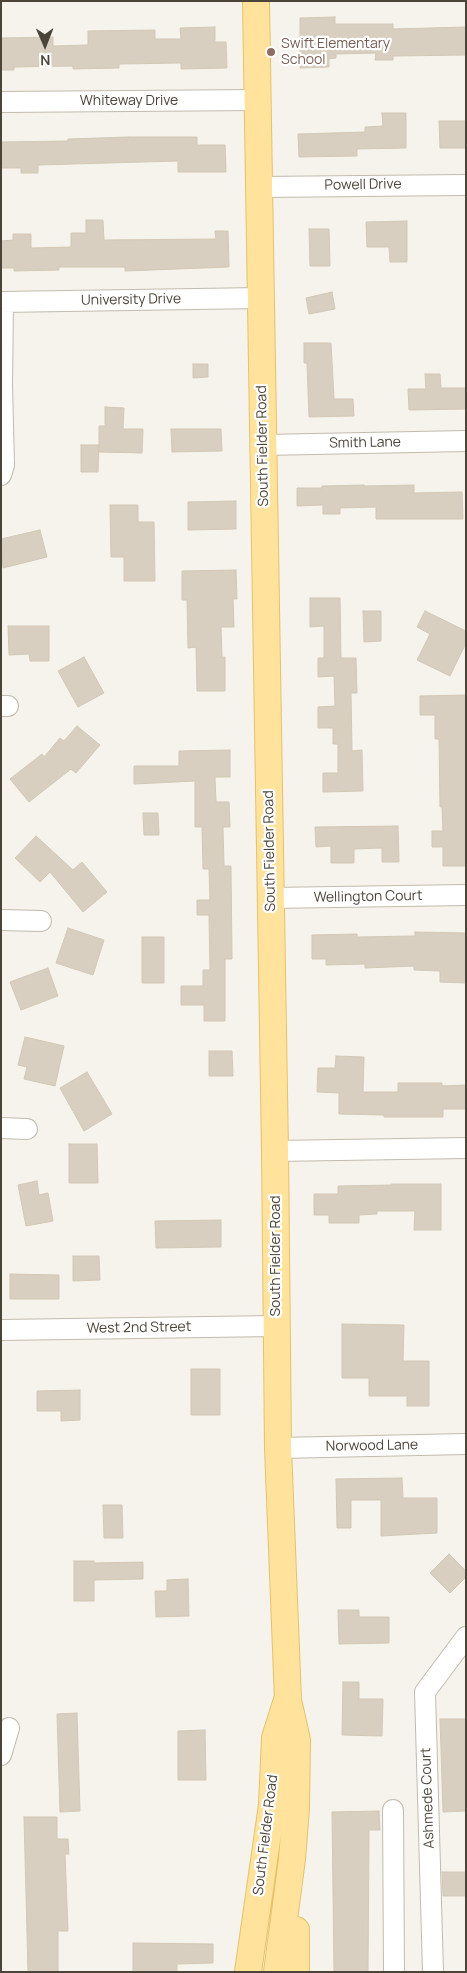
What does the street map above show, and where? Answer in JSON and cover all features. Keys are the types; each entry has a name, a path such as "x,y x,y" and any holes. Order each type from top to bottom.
{"main road":[{"name":"South Fielder Road","path":"256,1 275,1151 278,1448 288,1700 297,1740 296,1808 286,1908 277,1972"},
{"name":"South Fielder Road","path":"248,1972 272,1805 275,1738 288,1700"},
{"path":"296,1808 296,1972"}],"street":[{"name":"Whiteway Drive","path":"1,102 257,100"},
{"name":"Powell Drive","path":"260,187 466,185"},
{"name":"University Drive","path":"2,302 261,298"},
{"path":"1,475 4,465 2,302"},
{"name":"Smith Lane","path":"263,445 466,441"},
{"name":"Wellington Court","path":"270,898 466,895"},
{"path":"1,920 41,921"},
{"path":"1,1128 27,1129"},
{"path":"275,1151 466,1148"},
{"name":"West 2nd Street","path":"1,1330 276,1326"},
{"name":"Norwood Lane","path":"278,1448 466,1444"},
{"name":"Ashmede Court","path":"433,1972 426,1692 466,1637"},
{"path":"1,1755 9,1728"},
{"path":"393,1810 394,1972"}],"building":[{"path":"335,17 335,24 393,24 393,29 466,27 466,55 393,56 393,60 375,60 376,53 336,54 336,58 329,59 329,67 300,68 300,18"},
{"path":"215,27 215,42 226,42 227,68 181,69 181,63 119,64 119,68 73,69 73,66 14,67 14,70 1,70 1,38 53,37 53,46 88,45 88,31 155,30 155,39 181,39 180,28"},
{"path":"382,113 406,113 406,148 357,149 357,156 299,157 298,134 365,132 365,127 383,126"},
{"path":"439,121 466,121 466,148 440,148"},
{"path":"197,137 197,145 225,145 226,172 178,172 178,161 38,165 38,173 21,173 21,168 1,168 1,142 68,141 68,139"},
{"path":"86,220 103,220 104,240 216,239 215,231 228,231 229,267 125,271 125,267 59,267 59,270 14,271 14,268 1,268 1,241 13,240 13,234 31,234 31,248 71,247 71,233 86,233"},
{"path":"407,221 407,262 390,262 389,247 367,247 366,222"},
{"path":"309,229 329,229 330,266 310,266"},
{"path":"332,292 335,309 309,314 306,298"},
{"path":"304,343 331,343 334,399 353,399 354,416 309,417 307,363 304,363"},
{"path":"193,364 208,364 208,377 193,378"},
{"path":"425,374 440,374 441,388 466,388 466,409 409,410 408,389 426,389"},
{"path":"105,407 124,408 123,429 143,429 142,453 99,452 99,426 105,426"},
{"path":"171,429 221,429 222,451 172,452"},
{"path":"81,445 99,445 98,472 81,472"},
{"path":"414,485 414,493 462,492 463,519 376,519 376,507 340,508 340,514 323,514 323,505 297,506 297,488"},
{"path":"236,501 236,529 188,530 188,502"},
{"path":"110,505 138,505 138,522 154,522 155,581 124,581 124,557 111,557"},
{"path":"40,530 47,557 3,568 1,539"},
{"path":"236,570 237,599 233,599 234,627 221,627 222,657 225,657 225,691 197,691 196,647 188,648 187,600 182,600 182,571"},
{"path":"310,598 340,598 341,658 356,658 357,693 351,693 352,751 362,750 363,791 323,792 323,773 338,773 338,744 333,744 333,728 318,728 318,707 335,706 334,676 318,677 318,658 324,658 324,626 310,627"},
{"path":"363,611 381,611 381,641 364,642"},
{"path":"425,611 466,631 466,643 450,676 417,660 430,634 417,627"},
{"path":"8,626 49,626 49,661 30,661 29,654 9,655"},
{"path":"84,657 104,693 78,707 58,671"},
{"path":"466,695 466,866 443,866 443,847 432,847 432,831 443,831 442,807 440,807 439,739 435,739 435,715 420,715 420,696"},
{"path":"77,726 100,745 76,773 71,769 29,802 10,779 42,754 44,757 60,738 64,741"},
{"path":"230,750 230,777 215,777 216,802 229,802 230,827 223,827 224,866 231,866 232,959 225,959 225,1021 204,1021 204,1005 181,1005 181,986 203,986 203,970 210,970 209,915 197,915 197,900 210,900 209,869 203,869 202,827 195,827 195,781 134,784 134,766 179,766 179,751"},
{"path":"143,813 158,813 159,835 144,835"},
{"path":"398,826 399,862 382,862 382,848 354,849 354,863 331,863 331,846 316,847 315,827"},
{"path":"36,836 73,870 82,862 107,892 83,912 50,872 40,882 15,858"},
{"path":"68,928 104,940 93,975 56,963"},
{"path":"415,932 466,933 466,983 440,982 440,971 414,970 414,966 365,968 365,964 326,965 326,959 312,959 312,935 357,934 357,937 415,936"},
{"path":"142,937 164,937 164,983 142,983"},
{"path":"48,968 58,996 21,1010 10,982"},
{"path":"25,1037 64,1046 55,1086 24,1079 27,1067 18,1065"},
{"path":"209,1051 232,1051 233,1076 209,1076"},
{"path":"336,1056 364,1057 363,1092 398,1092 398,1083 442,1083 442,1086 466,1085 466,1109 443,1109 443,1117 384,1117 384,1115 339,1114 339,1093 317,1092 318,1068 335,1068"},
{"path":"87,1072 112,1114 84,1131 60,1088"},
{"path":"69,1144 97,1144 98,1183 69,1183"},
{"path":"37,1181 39,1195 48,1193 53,1221 26,1226 18,1185"},
{"path":"441,1184 441,1230 414,1230 415,1211 377,1211 377,1214 359,1215 359,1223 329,1223 329,1215 314,1215 314,1194 338,1194 338,1186"},
{"path":"221,1220 221,1247 156,1248 155,1221"},
{"path":"73,1256 99,1256 100,1280 73,1281"},
{"path":"10,1274 59,1275 59,1299 10,1299"},
{"path":"342,1324 404,1325 403,1361 429,1361 429,1406 407,1406 407,1396 369,1396 369,1378 342,1378"},
{"path":"191,1369 220,1369 220,1415 191,1415"},
{"path":"80,1390 80,1420 61,1421 61,1411 37,1411 37,1391"},
{"path":"402,1478 403,1498 437,1498 437,1533 381,1536 381,1500 351,1500 351,1528 337,1528 336,1479"},
{"path":"103,1505 122,1505 123,1538 104,1538"},
{"path":"449,1554 466,1571 466,1577 450,1593 430,1573"},
{"path":"74,1561 94,1561 94,1563 143,1562 143,1579 94,1580 94,1601 74,1601"},
{"path":"188,1579 189,1616 156,1617 155,1591 167,1591 167,1580"},
{"path":"338,1610 359,1610 359,1617 389,1617 389,1643 339,1644"},
{"path":"343,1682 359,1682 359,1699 383,1699 382,1736 342,1735"},
{"path":"77,1713 80,1811 60,1812 57,1714"},
{"path":"440,1719 466,1719 466,1811 443,1812"},
{"path":"205,1730 206,1780 178,1780 178,1731"},
{"path":"379,1811 380,1830 369,1830 368,1972 334,1972 332,1812"},
{"path":"24,1817 57,1817 57,1839 68,1839 69,1854 65,1854 68,1931 58,1931 58,1972 28,1972"},
{"path":"442,1872 466,1872 466,1896 443,1896"},
{"path":"133,1943 213,1944 213,1963 177,1964 177,1972 133,1972"}],"place":[{"name":"Swift Elementary School","path":"271,52"}]}
